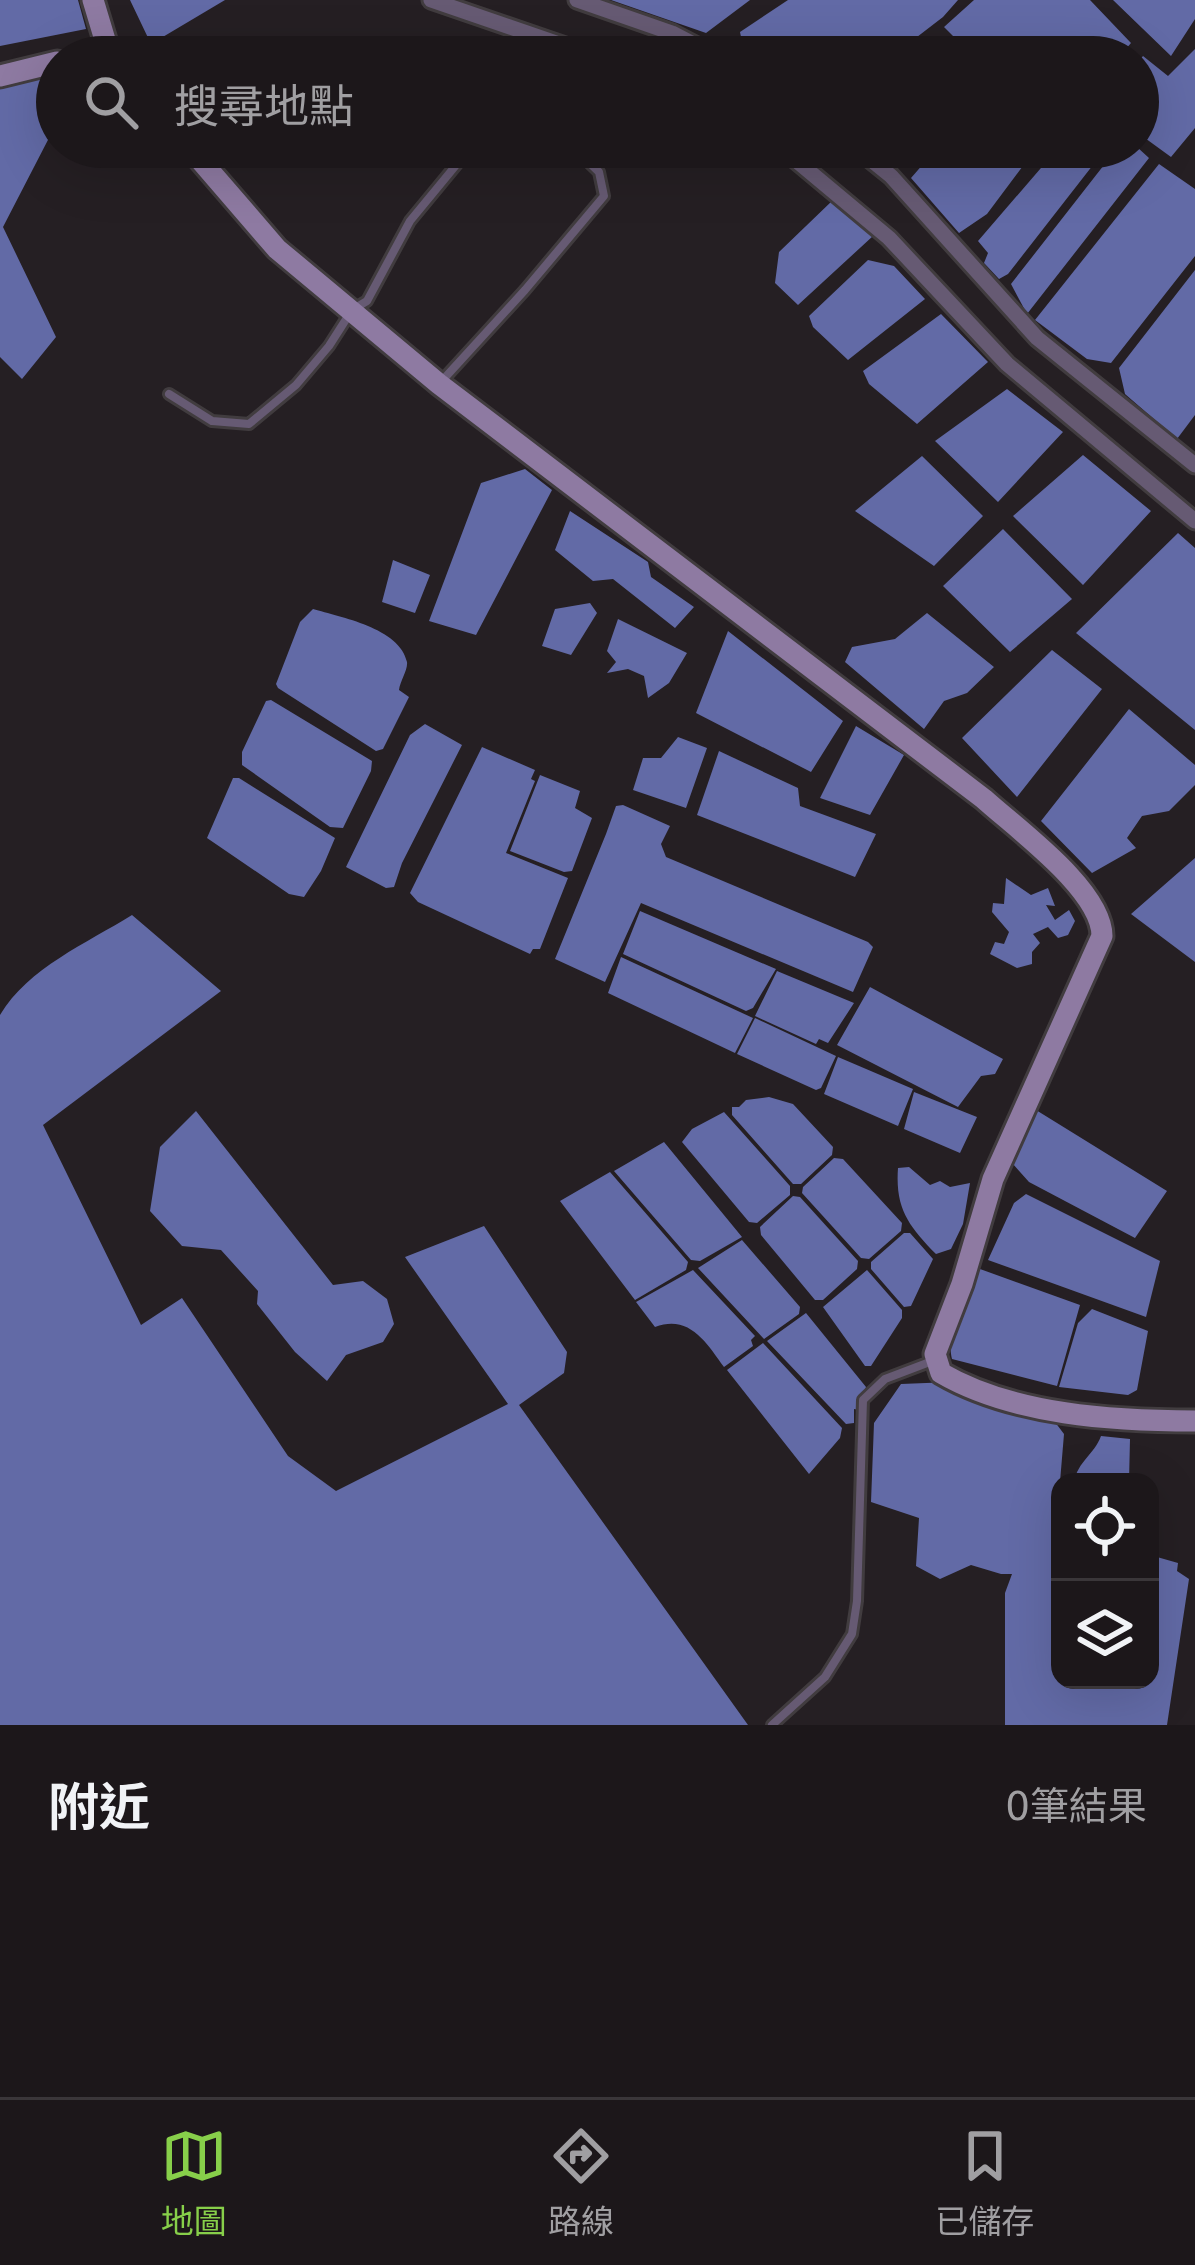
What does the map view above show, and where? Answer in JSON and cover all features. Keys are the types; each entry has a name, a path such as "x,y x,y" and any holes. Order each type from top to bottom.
{"street":[{"path":"93,0 105,36"},
{"path":"431,0 536,36"},
{"path":"577,0 678,36"},
{"path":"0,76 36,67"},
{"path":"207,168 277,249 439,384 984,799 1094,905 1102,920 1102,935 993,1179 962,1284 942,1331 937,1360 941,1373 963,1386 1078,1416 1195,1421"},
{"path":"805,168 889,238 1007,364 1195,521"},
{"path":"881,168 1037,338 1195,465"}],"lane":[{"path":"169,394 212,422 249,424 296,385 352,310 367,302 410,221 454,168"},
{"path":"439,384 604,196 595,168"},
{"path":"772,1725 825,1677 851,1634 857,1601 863,1400 885,1379 937,1360"}],"water":[{"path":"0,0 78,0 86,29 0,46"},
{"path":"130,0 225,0 164,36 147,36"},
{"path":"611,0 750,0 706,33"},
{"path":"788,0 958,0 918,36 741,36 740,32"},
{"path":"974,0 1090,0 1124,36 953,36 944,27"},
{"path":"1113,0 1195,0 1195,19 1171,56 1159,44 1159,36 1150,36"},
{"path":"1195,49 1195,128 1171,157 1159,148 1159,69 1168,76"},
{"path":"36,64 36,163 3,227 56,337 22,379 0,357 0,71"},
{"path":"1159,164 1195,189 1195,256 1111,363 1087,359 1035,320"},
{"path":"920,168 1021,168 987,214 959,233 911,178"},
{"path":"1041,168 1091,168 1008,274 999,279 984,263 988,253 978,241"},
{"path":"1102,168 1141,168 1027,314 1011,284"},
{"path":"833,200 873,236 798,305 775,283 779,252"},
{"path":"868,260 894,266 925,299 848,360 813,327 809,316"},
{"path":"1195,270 1195,415 1177,439 1125,394 1119,368"},
{"path":"941,314 988,362 917,424 869,384 863,371"},
{"path":"1007,389 1063,432 998,502 935,441"},
{"path":"1083,455 1151,511 1083,585 1013,516"},
{"path":"922,456 983,516 934,566 855,511"},
{"path":"525,469 552,490 476,635 429,621 481,483"},
{"path":"570,511 648,562 651,577 694,607 675,628 613,579 593,581 555,550"},
{"path":"1003,529 1072,599 1010,652 943,586"},
{"path":"1178,533 1195,548 1195,730 1076,633"},
{"path":"393,560 430,575 415,613 382,602"},
{"path":"590,603 597,613 571,655 542,646 555,609"},
{"path":"313,609 381,632 402,650 407,665 399,690 409,697 383,749 376,751 276,684 300,622"},
{"path":"927,613 994,667 967,693 944,701 924,729 845,662 852,647 895,639"},
{"path":"618,619 687,653 669,683 648,698 644,676 628,669 607,673 616,662 607,651"},
{"path":"728,631 843,721 811,772 696,713"},
{"path":"1052,650 1102,689 1017,797 962,738"},
{"path":"266,701 372,761 343,828 330,827 242,765 242,752"},
{"path":"1129,709 1195,765 1195,785 1169,811 1142,816 1127,838 1136,848 1092,873 1041,821"},
{"path":"425,724 462,745 394,887 386,888 346,867 410,735"},
{"path":"856,726 904,755 870,815 820,798"},
{"path":"678,737 707,748 686,808 633,790 643,758 661,758"},
{"path":"482,747 535,770 531,779 535,781 506,853 568,878 540,949 530,954 418,902 410,893"},
{"path":"719,751 798,788 800,806 876,834 855,877 697,815"},
{"path":"540,775 580,791 575,808 592,818 572,871 510,851"},
{"path":"233,778 335,838 304,897 289,894 207,838"},
{"path":"616,806 670,826 661,844 666,857 868,942 873,947 853,992 641,903 605,982 555,959"},
{"path":"1195,858 1195,962 1131,914"},
{"path":"1006,878 1031,895 1048,888 1055,906 1046,905 1055,920 1069,910 1075,921 1068,935 1058,938 1048,927 1033,934 1040,943 1032,952 1032,964 1017,968 990,954 995,942 1004,944 1009,932 992,912 993,903 1004,904"},
{"path":"640,911 776,969 753,1008 746,1011 623,954"},
{"path":"132,915 221,991 43,1125 141,1325 182,1298 288,1456 336,1491 508,1404 405,1257 484,1226 567,1352 564,1373 519,1405 748,1725 0,1725 0,1015 42,970"},
{"path":"621,957 753,1018 735,1053 608,993"},
{"path":"777,971 854,1003 828,1043 819,1039 816,1044 755,1016"},
{"path":"870,987 1003,1059 995,1074 981,1076 958,1107 837,1045"},
{"path":"755,1018 836,1056 821,1088 816,1090 737,1054"},
{"path":"838,1057 913,1089 898,1126 824,1094"},
{"path":"914,1092 977,1117 960,1153 904,1129"},
{"path":"769,1097 793,1104 833,1147 832,1155 801,1184 793,1184 732,1115 732,1107 746,1100"},
{"path":"1036,1110 1167,1191 1135,1238 1029,1182 1013,1164"},
{"path":"196,1111 333,1285 363,1281 387,1299 394,1324 383,1342 346,1355 327,1381 295,1352 257,1304 258,1291 221,1250 182,1246 150,1211 160,1147"},
{"path":"724,1112 790,1186 790,1195 757,1223 749,1222 682,1142 692,1129"},
{"path":"664,1142 742,1237 700,1261 691,1260 614,1171"},
{"path":"834,1158 843,1159 902,1223 901,1231 869,1259 861,1258 802,1193"},
{"path":"909,1167 930,1185 970,1183 963,1224 951,1249 936,1254 906,1216 898,1168"},
{"path":"610,1172 688,1262 686,1270 635,1300 560,1201"},
{"path":"1026,1194 1160,1261 1146,1317 988,1260 1014,1203"},
{"path":"793,1196 800,1197 858,1261 857,1269 823,1300 815,1300 761,1235 760,1227"},
{"path":"910,1233 933,1259 911,1306 904,1307 871,1269 871,1262"},
{"path":"742,1240 800,1307 799,1314 764,1339 698,1268"},
{"path":"980,1269 1080,1305 1057,1386 952,1359 954,1324"},
{"path":"693,1270 755,1336 753,1346 724,1367 696,1333 678,1324 655,1327 636,1302"},
{"path":"867,1270 902,1310 902,1318 871,1366 865,1366 823,1307"},
{"path":"1092,1309 1148,1331 1137,1390 1128,1395 1059,1387 1078,1323"},
{"path":"806,1313 866,1387 859,1410 854,1409 854,1423 846,1424 767,1341"},
{"path":"763,1343 842,1428 840,1438 809,1474 727,1370"},
{"path":"951,1382 1055,1422 1064,1434 1061,1473 1051,1473 1051,1689 1159,1689 1159,1558 1178,1563 1177,1571 1189,1579 1167,1725 1005,1725 1005,1593 1012,1574 971,1565 940,1579 916,1566 919,1518 871,1502 874,1423 901,1384"},
{"path":"1101,1436 1130,1439 1129,1473 1077,1473"}]}
